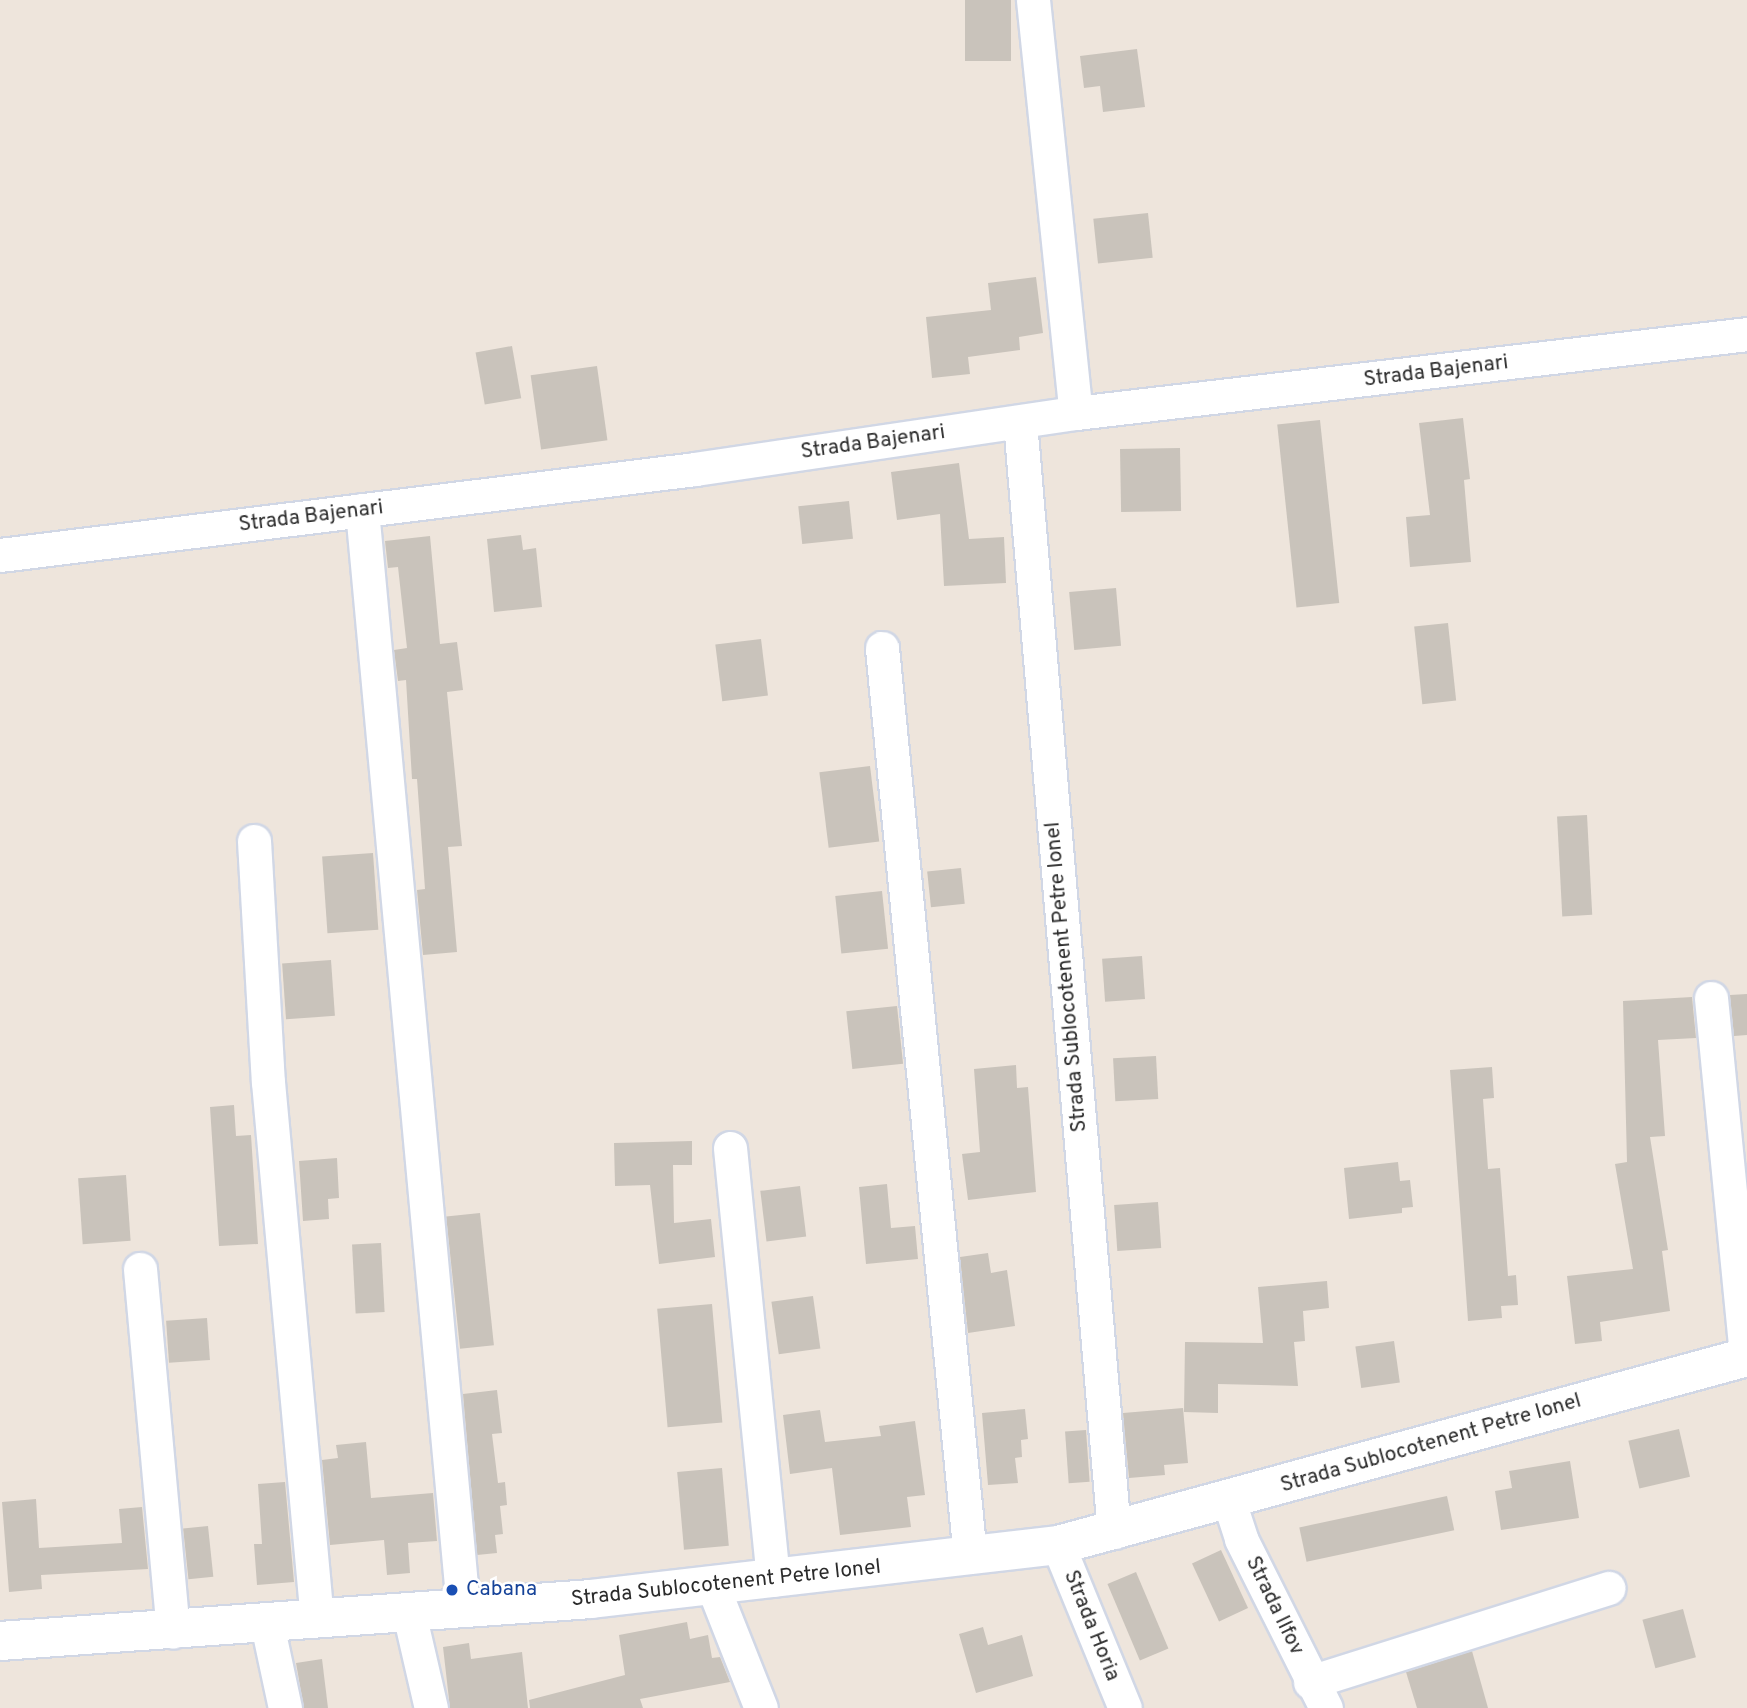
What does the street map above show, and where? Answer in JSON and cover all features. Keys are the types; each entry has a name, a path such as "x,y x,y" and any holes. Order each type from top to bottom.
{"main road":[{"name":"Strada Sublocotenent Petre Ionel","path":"0,1641 173,1632 713,1587 1058,1545 1229,1501 1747,1357"}],"street":[{"path":"1033,0 1076,413"},
{"name":"Strada Bajenari","path":"0,555 362,510 1076,413 1747,334"},
{"name":"Strada Sublocotenent Petre Ionel","path":"1020,422 1114,1532"},
{"path":"362,510 463,1608"},
{"path":"883,648 970,1557"},
{"path":"254,841 268,1082 317,1620"},
{"path":"1711,999 1747,1357"},
{"path":"730,1148 773,1580"},
{"path":"140,1269 173,1632"},
{"name":"Strada Ilfov","path":"1229,1501 1241,1539 1318,1695"},
{"name":"Strada Horia","path":"1058,1545 1125,1708"},
{"path":"713,1587 761,1708"},
{"path":"1318,1695 1609,1588"},
{"path":"409,1613 431,1708"},
{"path":"267,1624 285,1708"}],"building":[{"path":"965,0 1011,0 1011,61 965,61"},
{"path":"1137,49 1145,107 1103,112 1100,86 1084,88 1080,56"},
{"path":"1148,213 1153,258 1098,264 1093,219"},
{"path":"1036,277 1043,333 1019,337 1020,350 968,357 970,374 932,378 926,317 991,310 988,283"},
{"path":"512,346 521,398 485,405 476,352"},
{"path":"597,366 607,440 541,450 531,375"},
{"path":"1463,418 1470,479 1464,480 1471,562 1410,567 1406,517 1430,515 1419,423"},
{"path":"1320,420 1339,603 1296,607 1277,424"},
{"path":"1180,448 1181,511 1121,512 1120,449"},
{"path":"959,463 969,539 1004,537 1006,583 944,586 940,514 897,520 891,472"},
{"path":"849,501 853,539 802,544 798,506"},
{"path":"521,535 523,550 536,548 542,607 494,612 487,539"},
{"path":"430,536 440,644 457,642 463,690 447,692 462,846 448,847 457,952 423,955 417,890 425,889 417,779 412,779 406,680 398,681 394,650 407,648 398,567 388,568 385,541"},
{"path":"1116,588 1121,646 1074,650 1069,592"},
{"path":"1448,623 1456,701 1422,704 1414,627"},
{"path":"761,639 768,696 722,701 715,645"},
{"path":"870,766 879,841 829,848 819,772"},
{"path":"1587,815 1592,915 1562,916 1557,817"},
{"path":"373,853 378,930 327,933 322,857"},
{"path":"961,868 965,904 931,907 927,872"},
{"path":"882,891 888,949 841,954 835,896"},
{"path":"1142,956 1145,999 1105,1002 1102,959"},
{"path":"331,960 335,1016 286,1019 282,963"},
{"path":"1747,994 1747,1035 1734,1036 1730,995"},
{"path":"1692,997 1696,1038 1658,1040 1665,1136 1650,1137 1668,1250 1662,1251 1670,1311 1600,1322 1602,1341 1575,1344 1567,1276 1633,1269 1615,1164 1627,1162 1623,1001"},
{"path":"897,1006 903,1064 852,1069 846,1011"},
{"path":"1156,1056 1158,1099 1115,1101 1113,1058"},
{"path":"1016,1065 1017,1088 1028,1087 1036,1192 968,1200 962,1154 980,1152 974,1069"},
{"path":"1492,1067 1494,1098 1483,1099 1488,1169 1500,1168 1508,1276 1516,1275 1518,1305 1501,1306 1502,1318 1468,1321 1450,1070"},
{"path":"234,1105 236,1136 251,1135 258,1244 219,1246 210,1107"},
{"path":"692,1141 692,1165 673,1165 674,1223 711,1219 715,1257 659,1264 650,1185 615,1186 614,1143"},
{"path":"337,1158 339,1198 328,1199 329,1219 303,1221 299,1161"},
{"path":"1398,1162 1400,1181 1410,1180 1413,1207 1402,1208 1402,1213 1349,1219 1344,1168"},
{"path":"126,1175 131,1241 83,1244 78,1178"},
{"path":"887,1184 891,1228 915,1226 918,1259 866,1264 859,1187"},
{"path":"800,1186 806,1237 767,1241 760,1191"},
{"path":"1158,1202 1161,1248 1117,1251 1114,1205"},
{"path":"480,1213 494,1345 460,1349 446,1217"},
{"path":"381,1243 385,1312 356,1313 352,1245"},
{"path":"988,1253 991,1273 1007,1270 1015,1326 968,1333 960,1257"},
{"path":"1327,1281 1329,1308 1303,1311 1305,1341 1294,1342 1298,1386 1218,1384 1218,1413 1184,1412 1185,1342 1263,1343 1258,1287"},
{"path":"813,1296 820,1348 779,1354 771,1302"},
{"path":"712,1304 722,1423 668,1427 657,1309"},
{"path":"207,1318 210,1360 169,1363 166,1321"},
{"path":"1394,1341 1400,1383 1361,1388 1355,1346"},
{"path":"497,1390 502,1433 492,1434 498,1483 505,1482 507,1505 500,1506 503,1534 495,1535 497,1553 477,1555 463,1394"},
{"path":"1183,1408 1188,1463 1164,1465 1165,1475 1129,1478 1123,1413"},
{"path":"1025,1409 1028,1439 1021,1440 1022,1457 1015,1458 1018,1483 988,1485 982,1413"},
{"path":"820,1410 825,1442 881,1436 879,1426 915,1421 925,1495 907,1497 911,1527 840,1535 832,1468 790,1474 783,1415"},
{"path":"1679,1429 1690,1477 1639,1488 1628,1441"},
{"path":"1086,1430 1090,1482 1069,1483 1065,1431"},
{"path":"366,1442 371,1498 433,1493 437,1541 408,1543 410,1573 387,1575 384,1540 330,1545 322,1460 338,1458 336,1445"},
{"path":"1570,1461 1579,1518 1501,1530 1495,1491 1512,1488 1509,1471"},
{"path":"722,1468 729,1546 684,1550 677,1472"},
{"path":"285,1482 294,1582 257,1585 254,1544 262,1544 258,1484"},
{"path":"1447,1496 1454,1530 1307,1562 1299,1527"},
{"path":"36,1499 39,1548 122,1543 119,1509 142,1507 148,1569 41,1575 42,1589 9,1592 2,1502"},
{"path":"208,1526 213,1577 188,1579 183,1529"},
{"path":"1221,1550 1248,1608 1219,1622 1192,1564"},
{"path":"1136,1572 1168,1648 1140,1661 1107,1584"},
{"path":"1683,1609 1696,1657 1655,1668 1642,1620"},
{"path":"687,1622 690,1639 708,1635 712,1658 720,1657 730,1682 640,1699 643,1708 530,1708 529,1700 625,1675 619,1635"},
{"path":"983,1627 988,1645 1022,1635 1033,1676 976,1693 959,1634"},
{"path":"469,1643 471,1659 522,1652 528,1708 450,1708 443,1647"},
{"path":"1472,1651 1488,1708 1417,1708 1406,1672"},
{"path":"322,1659 328,1708 304,1708 296,1663"}],"place":[{"name":"Cabana","path":"452,1590"}]}
